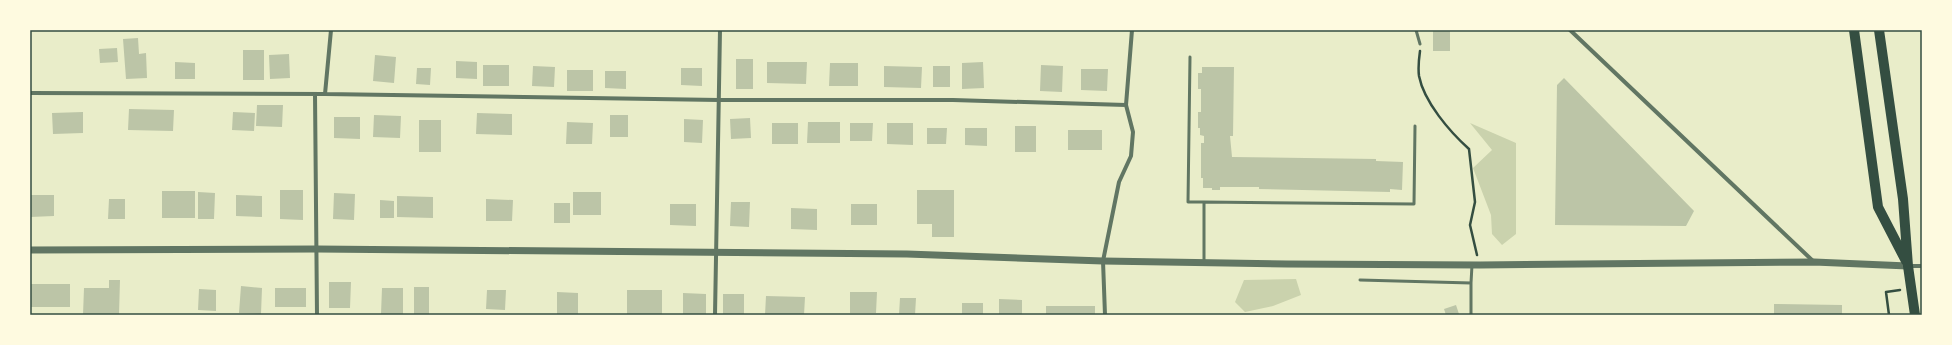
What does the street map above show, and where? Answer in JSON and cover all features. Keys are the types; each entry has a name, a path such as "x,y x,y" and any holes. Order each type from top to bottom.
{"main road":[{"path":"1854,30 1878,206 1908,266"},
{"path":"1879,30 1903,199 1908,266 1915,315"}],"street":[{"path":"325,94 331,30"},
{"path":"715,315 714,252 720,30"},
{"path":"1105,315 1103,261 1119,182 1131,156 1133,132 1126,105 1132,30"},
{"path":"1572,31 1814,262"},
{"path":"30,93 325,94 719,100 953,100 1126,105"},
{"path":"315,94 317,315"},
{"path":"30,250 317,249 714,252 907,254 1103,261 1472,265 1814,262 1922,266"}],"lane":[{"path":"1416,30 1420,44"},
{"path":"1190,57 1188,202 1414,204 1415,126"},
{"path":"1204,202 1204,262"},
{"path":"1471,315 1472,265"},
{"path":"1360,280 1471,283"}],"path":[{"path":"1420,44 1419,75 1428,99 1455,137 1469,149 1475,202 1470,225 1480,265"},
{"path":"1889,315 1886,292 1911,288"}],"green space":[{"path":"1470,123 1516,143 1516,234 1502,245 1492,234 1491,215 1473,168 1492,150"},
{"path":"1296,279 1301,295 1273,306 1245,312 1235,302 1244,280"}],"building":[{"path":"1433,30 1450,30 1450,51 1433,51"},
{"path":"138,38 139,54 146,53 147,78 126,79 123,39"},
{"path":"117,48 118,62 100,63 99,49"},
{"path":"243,50 264,50 264,80 243,80"},
{"path":"289,54 290,78 270,79 269,55"},
{"path":"375,55 396,57 394,83 373,81"},
{"path":"736,59 753,59 753,89 736,89"},
{"path":"456,61 477,62 477,79 456,78"},
{"path":"175,62 195,63 195,79 175,79"},
{"path":"767,62 807,62 806,84 767,83"},
{"path":"983,62 984,88 962,89 962,63"},
{"path":"830,63 858,63 858,86 829,86"},
{"path":"483,65 509,65 509,86 483,86"},
{"path":"1041,65 1063,66 1062,92 1040,91"},
{"path":"533,66 555,67 554,87 532,86"},
{"path":"884,66 922,67 921,88 884,87"},
{"path":"933,66 950,66 950,87 933,87"},
{"path":"1202,67 1234,67 1233,136 1230,136 1232,157 1376,159 1376,161 1403,162 1402,190 1390,189 1390,192 1259,189 1259,187 1220,187 1220,190 1203,188 1203,178 1201,178 1201,143 1204,143 1204,136 1200,135 1200,128 1198,128 1198,112 1201,112 1201,89 1198,89 1198,73 1202,73"},
{"path":"417,68 431,68 430,85 416,84"},
{"path":"681,68 702,68 702,86 681,85"},
{"path":"1081,69 1108,69 1107,91 1081,90"},
{"path":"567,70 593,70 593,91 567,91"},
{"path":"605,71 626,71 626,89 605,88"},
{"path":"1564,78 1694,211 1686,226 1555,225 1557,85"},
{"path":"257,105 283,105 282,127 256,126"},
{"path":"129,109 174,110 173,131 128,130"},
{"path":"83,112 83,133 53,134 52,113"},
{"path":"233,112 255,113 254,131 232,130"},
{"path":"477,113 512,114 512,135 476,134"},
{"path":"374,115 401,116 400,138 373,137"},
{"path":"610,115 628,115 628,137 610,137"},
{"path":"334,117 360,117 360,139 334,138"},
{"path":"750,118 751,138 731,139 730,119"},
{"path":"684,119 703,120 702,143 684,142"},
{"path":"419,120 441,120 441,152 419,152"},
{"path":"567,122 593,123 592,144 566,144"},
{"path":"808,122 840,122 840,143 807,143"},
{"path":"772,123 798,123 798,144 772,144"},
{"path":"850,123 873,123 872,141 850,141"},
{"path":"887,123 913,123 913,145 887,144"},
{"path":"1015,126 1036,126 1036,152 1015,152"},
{"path":"927,128 947,128 946,144 927,144"},
{"path":"965,128 987,128 987,146 965,145"},
{"path":"1068,130 1102,130 1102,150 1068,150"},
{"path":"280,190 303,190 303,220 280,219"},
{"path":"917,190 954,190 954,237 932,237 932,224 917,224"},
{"path":"162,191 195,191 195,218 162,218"},
{"path":"198,192 215,193 214,219 198,219"},
{"path":"573,192 601,192 601,215 573,215"},
{"path":"334,193 355,194 354,220 333,219"},
{"path":"30,195 54,195 54,216 30,217"},
{"path":"236,195 262,196 262,217 236,216"},
{"path":"397,196 433,197 433,218 397,217"},
{"path":"109,199 125,199 125,219 108,219"},
{"path":"486,199 513,200 512,221 486,221"},
{"path":"380,200 394,201 394,218 380,218"},
{"path":"731,202 750,202 749,227 730,226"},
{"path":"554,203 570,203 570,223 554,223"},
{"path":"670,204 696,204 696,226 670,225"},
{"path":"851,204 877,204 877,225 851,225"},
{"path":"791,208 817,209 817,230 791,229"},
{"path":"109,280 120,280 119,315 83,315 84,288 109,288"},
{"path":"329,282 351,282 350,308 329,308"},
{"path":"30,284 70,284 70,307 30,307"},
{"path":"241,286 262,288 261,314 239,313"},
{"path":"414,287 429,287 429,315 414,315"},
{"path":"275,288 306,288 306,307 275,307"},
{"path":"382,288 403,288 403,315 381,314"},
{"path":"199,289 216,290 216,311 198,310"},
{"path":"487,290 506,290 505,310 486,309"},
{"path":"627,290 662,290 662,315 627,315"},
{"path":"557,292 578,293 578,315 557,315"},
{"path":"850,292 877,292 876,313 850,313"},
{"path":"683,293 706,294 706,315 683,315"},
{"path":"723,294 744,294 744,315 723,315"},
{"path":"766,296 805,297 804,315 765,315"},
{"path":"900,298 916,298 915,315 899,315"},
{"path":"999,299 1022,300 1022,315 999,315"},
{"path":"962,303 983,303 983,315 962,315"},
{"path":"1774,304 1842,305 1842,315 1774,315"},
{"path":"1456,305 1459,314 1446,315 1444,309"},
{"path":"1046,306 1095,306 1095,315 1046,315"}]}
